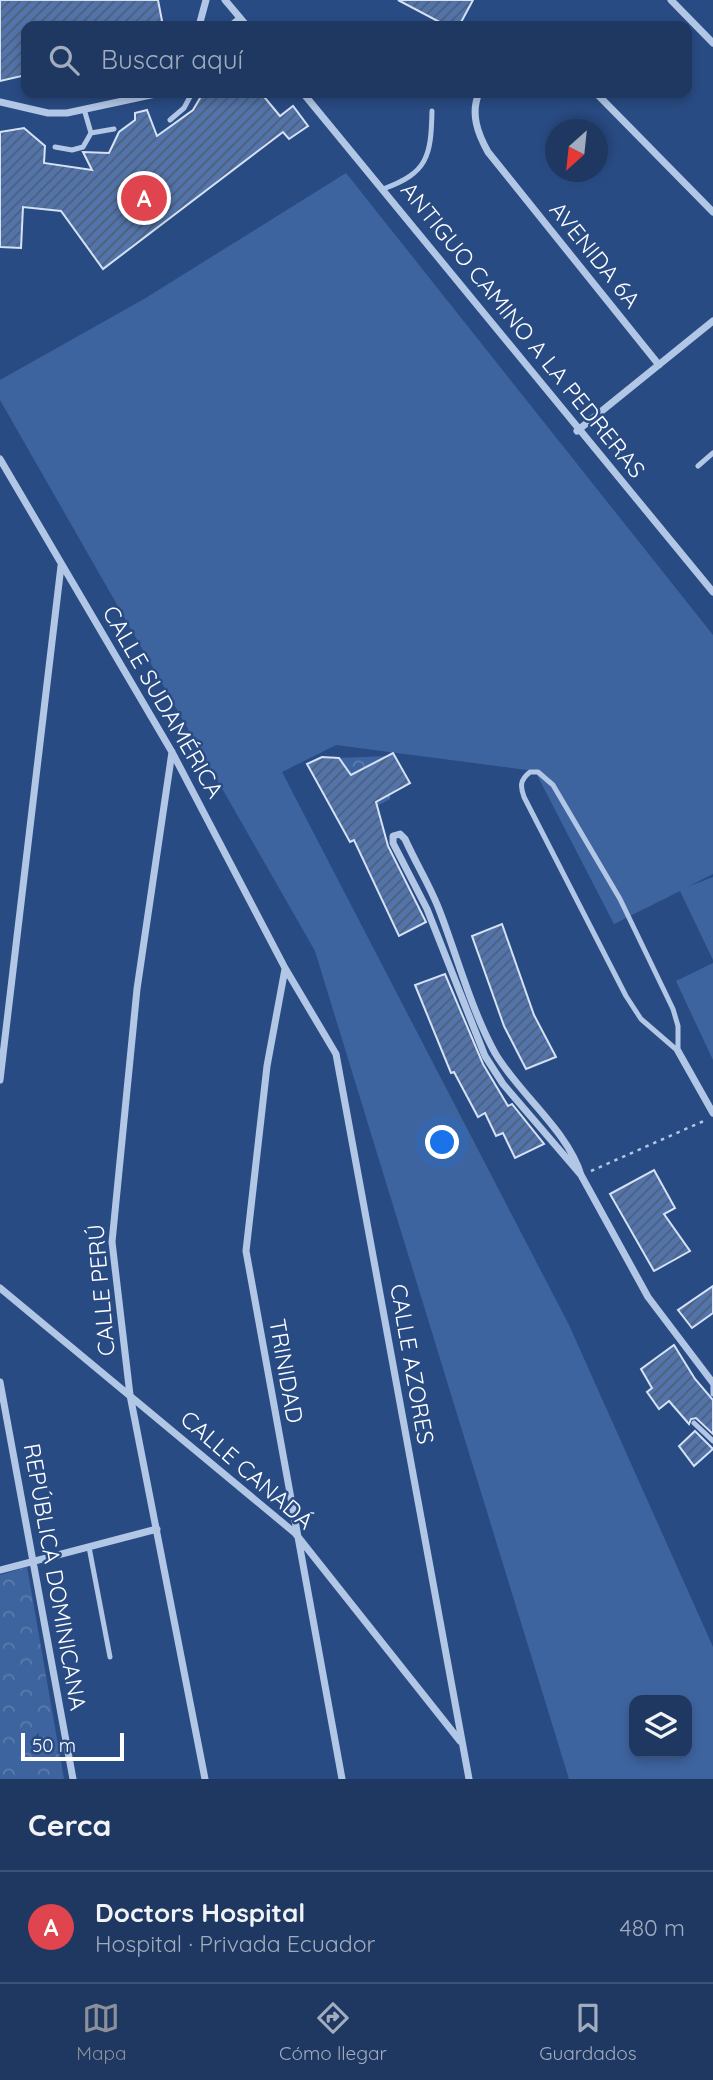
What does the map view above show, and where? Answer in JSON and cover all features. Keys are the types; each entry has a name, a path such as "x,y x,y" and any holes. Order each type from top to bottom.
{"street":[{"path":"200,21 206,0"},
{"path":"225,0 242,21"},
{"path":"671,0 692,21"},
{"path":"692,22 713,43"},
{"path":"0,102 48,113 137,98"},
{"name":"ANTIGUO CAMINO A LA PEDRERAS","path":"307,98 713,592"},
{"name":"AVENIDA 6A","path":"477,98 477,127 488,152 659,365"},
{"path":"601,98 713,212"},
{"path":"578,430 713,321"},
{"name":"CALLE SUDAMÉRICA","path":"0,459 172,752 285,968"},
{"path":"0,1080 61,565"},
{"name":"CALLE PERÚ","path":"172,752 137,989 114,1206 116,1283 130,1395 205,1779"},
{"path":"581,1175 576,1158 511,1078 495,1051 481,1024 439,908 405,839 396,835 393,843 428,909 485,1056 503,1084 581,1175 648,1297 713,1385"},
{"name":"TRINIDAD","path":"285,968 267,1066 246,1251 295,1533 342,1779"},
{"name":"CALLE AZORES","path":"285,968 336,1055 469,1779"},
{"path":"678,1051 713,1115"},
{"name":"CALLE CANADÁ","path":"0,1289 295,1533 463,1745"},
{"name":"REPÚBLICA DOMINICANA","path":"0,1382 73,1779"},
{"path":"0,1570 157,1530"}],"lane":[{"path":"235,21 239,18"},
{"path":"118,98 119,102"},
{"path":"170,120 184,108 189,98"},
{"path":"55,147 72,150 83,147 91,133 84,109"},
{"path":"383,189 407,180 420,169 432,141 432,111"},
{"path":"91,133 114,129"},
{"path":"698,466 713,453"},
{"path":"530,772 538,772 553,785 620,900 673,1009 678,1026 678,1051 641,1019 626,996 524,797 520,786 523,777 530,772"},
{"path":"713,1385 713,1394"},
{"path":"694,1423 713,1441"},
{"path":"89,1547 110,1657"}],"path":[{"path":"581,1175 713,1115"}],"green space":[{"path":"346,173 713,635 713,874 687,887 713,877 713,960 680,891 614,924 535,771 336,745 282,772 569,1325 713,1647 713,1779 569,1779 315,951 0,400 0,380 144,299"},
{"path":"388,756 390,799 368,811 339,758"},
{"path":"713,963 713,1060 676,981"},
{"path":"27,1567 64,1779 0,1779 0,1575"}],"building":[{"path":"0,0 158,0 162,21 21,21 21,76 0,81"},
{"path":"398,0 473,0 462,21 438,21"},
{"path":"200,98 265,98 280,116 293,106 308,126 289,139 283,132 103,269 61,211 23,207 21,248 0,247 0,132 24,128 45,146 44,163 92,170 83,152 109,153 119,132 135,120 135,113 147,110 157,136 193,110"},
{"path":"393,753 410,783 376,802 388,846 426,922 399,936 354,840 350,842 307,764 322,757 339,758 351,775"},
{"path":"502,924 534,1015 556,1057 526,1069 504,1026 472,936"},
{"path":"445,974 483,1064 508,1106 512,1104 544,1144 515,1158 503,1133 496,1136 485,1113 478,1117 454,1072 451,1073 415,985"},
{"path":"654,1170 675,1208 664,1214 690,1251 654,1271 610,1194"},
{"path":"713,1286 713,1313 692,1328 678,1310"},
{"path":"674,1345 695,1379 713,1400 713,1434 696,1418 691,1419 689,1424 669,1401 659,1409 647,1392 652,1388 641,1369"},
{"path":"695,1431 713,1449 694,1466 679,1446"}],"place":[{"name":"Doctors Hospital","path":"144,198"}]}
